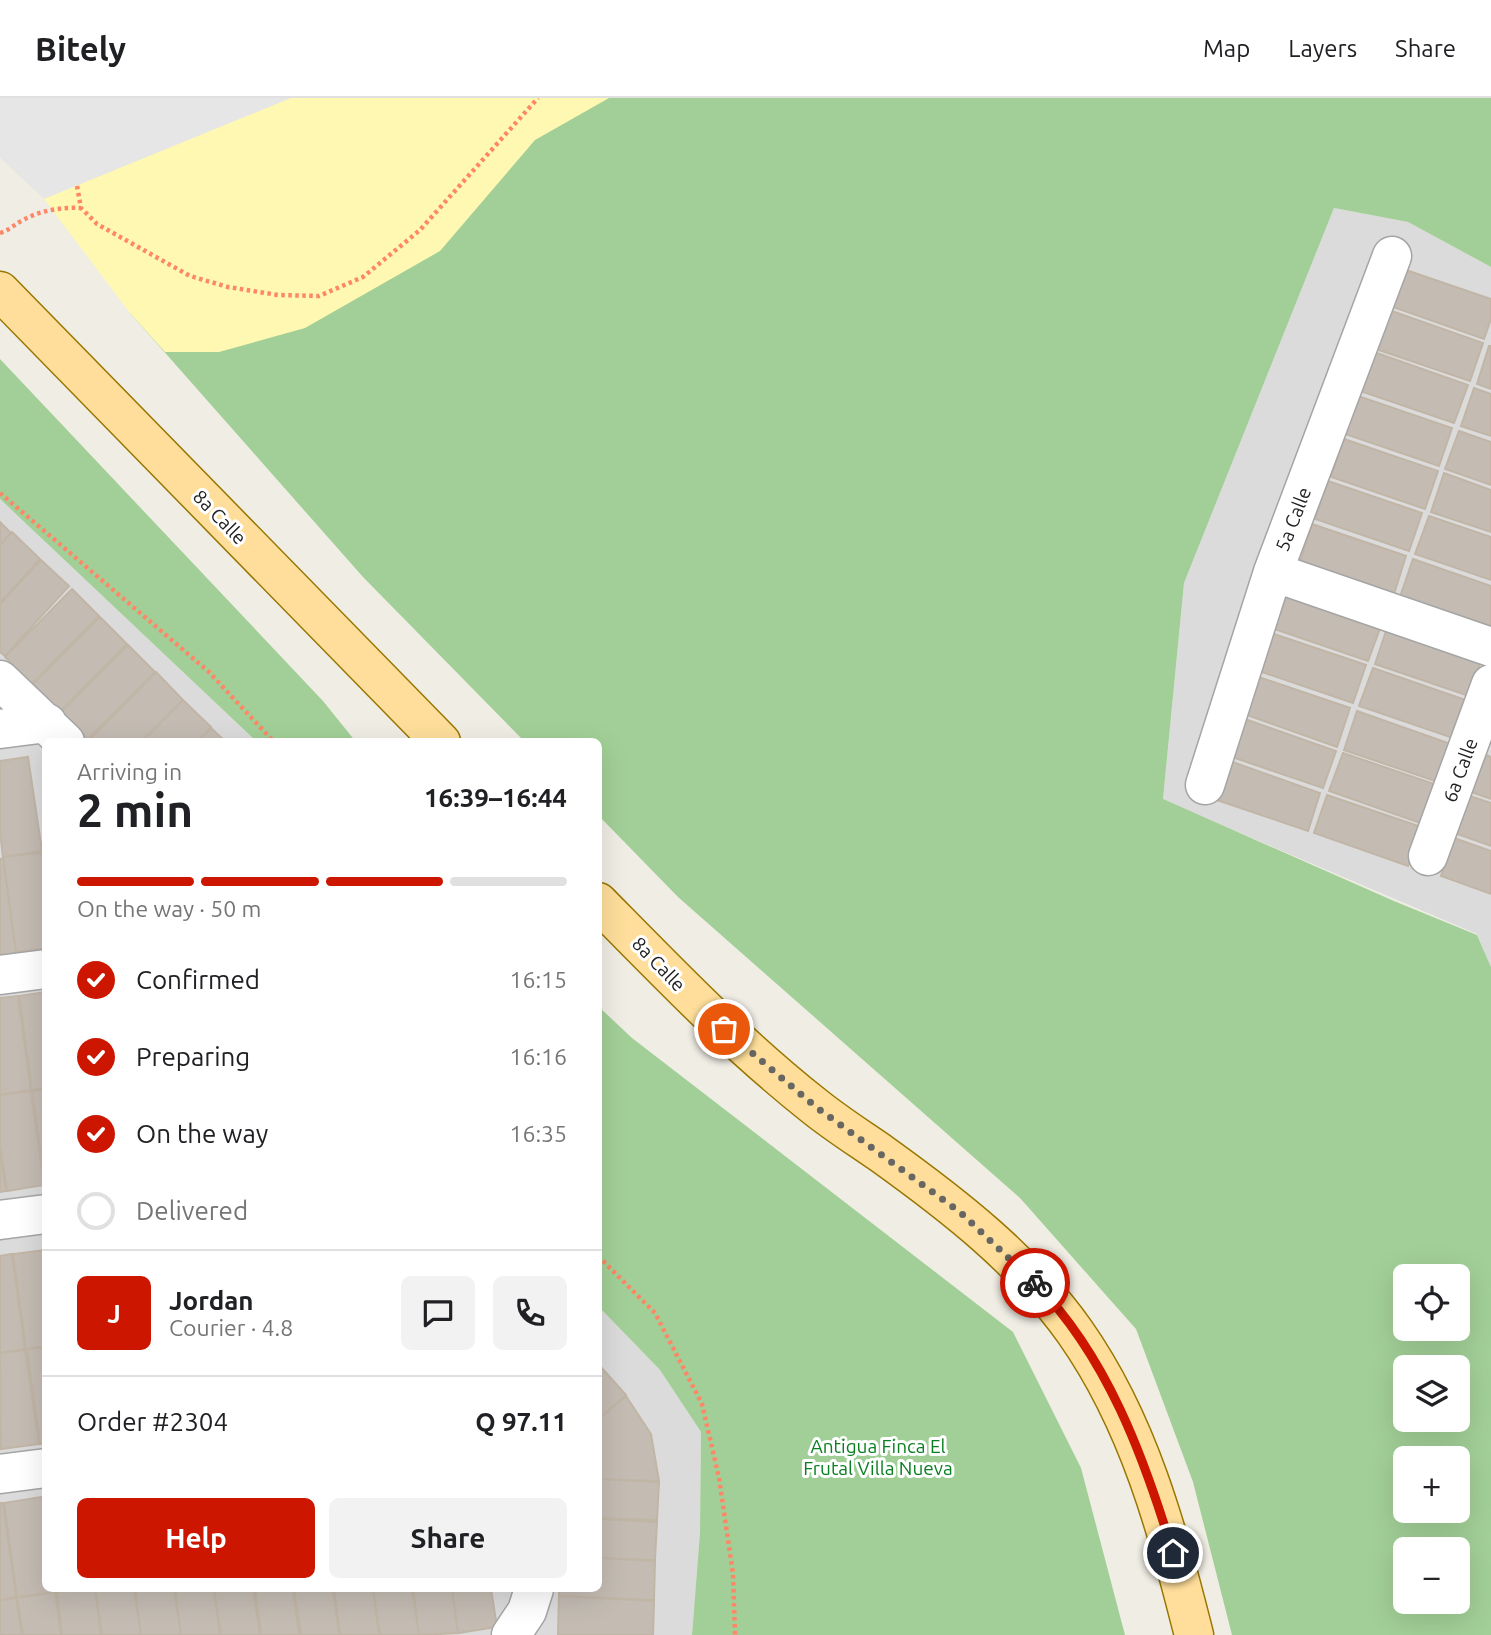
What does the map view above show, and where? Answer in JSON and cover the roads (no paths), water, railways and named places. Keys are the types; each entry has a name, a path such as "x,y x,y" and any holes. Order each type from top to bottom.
{"main road":[{"name":"8a Calle","path":"0,290 437,738"},
{"name":"8a Calle","path":"602,906 748,1051 816,1107 960,1212 1045,1293 1102,1374 1142,1457 1173,1553 1194,1635"}],"street":[{"name":"5a Calle","path":"1205,785 1273,572 1392,256"},
{"path":"1273,572 1491,647"},
{"path":"0,680 56,733"},
{"name":"6a Calle","path":"1428,856 1491,684"},
{"path":"0,729 56,733"},
{"path":"0,975 42,970"},
{"path":"0,1220 42,1215"},
{"path":"0,1474 42,1469"},
{"path":"510,1635 527,1611 533,1592"}],"park label":[{"name":"Antigua Finca El Frutal Villa Nueva","path":"878,1457"}]}
